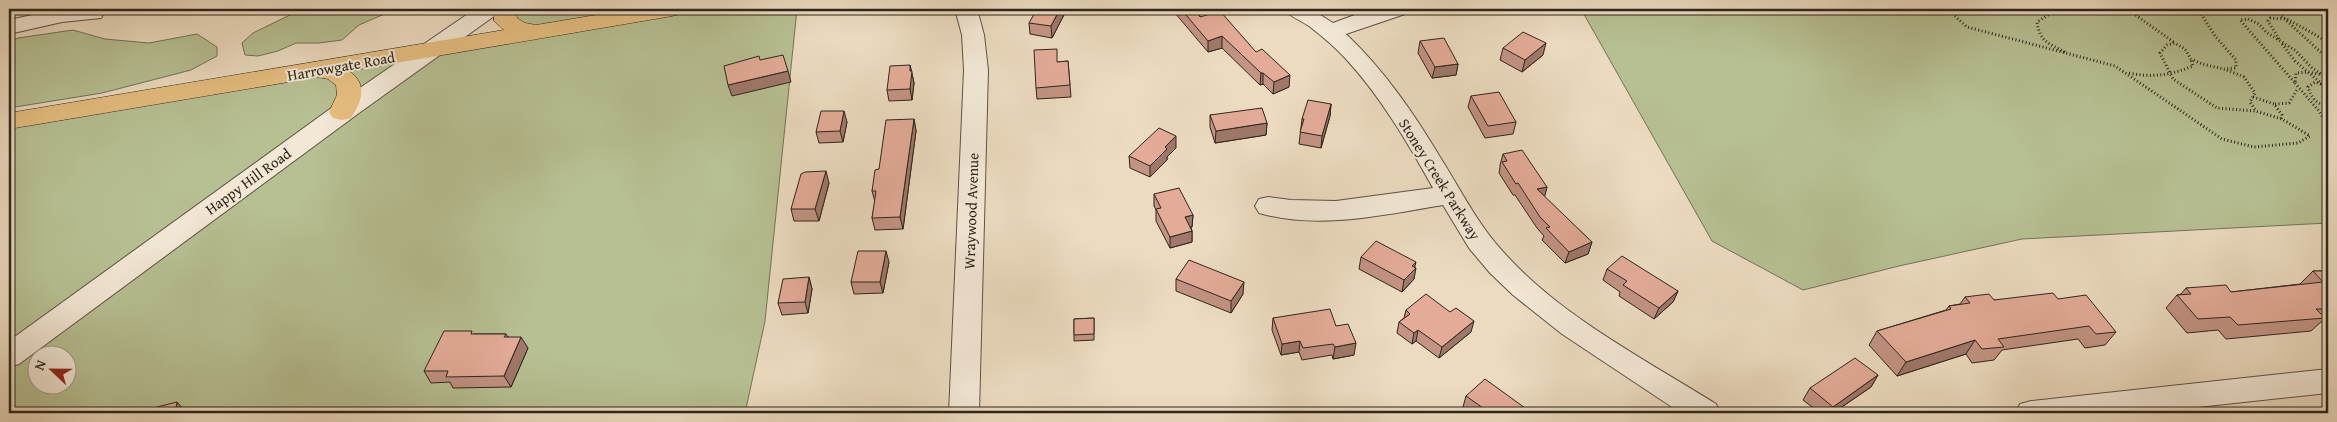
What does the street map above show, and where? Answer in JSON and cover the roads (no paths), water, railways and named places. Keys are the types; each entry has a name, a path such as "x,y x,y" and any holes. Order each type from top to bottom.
{"main road":[{"path":"504,9 506,21 518,29 539,33"},
{"name":"Harrowgate Road","path":"9,121 539,33 672,9"},
{"path":"319,70 338,74 348,82 350,95 342,112"}],"street":[{"name":"Happy Hill Road","path":"9,356 342,112 489,9"},
{"name":"Wraywood Avenue","path":"964,413 976,70 973,35 966,9"},
{"path":"1312,16 1376,14 1397,9"},
{"path":"9,27 62,15 93,13"},
{"name":"Stoney Creek Parkway","path":"1312,16 1373,78 1399,112 1429,158 1449,196 1476,238 1499,265 1522,287 1562,319 1705,413"},
{"path":"1268,206 1291,211 1343,210 1449,196"},
{"path":"2031,413 2328,381"}]}
